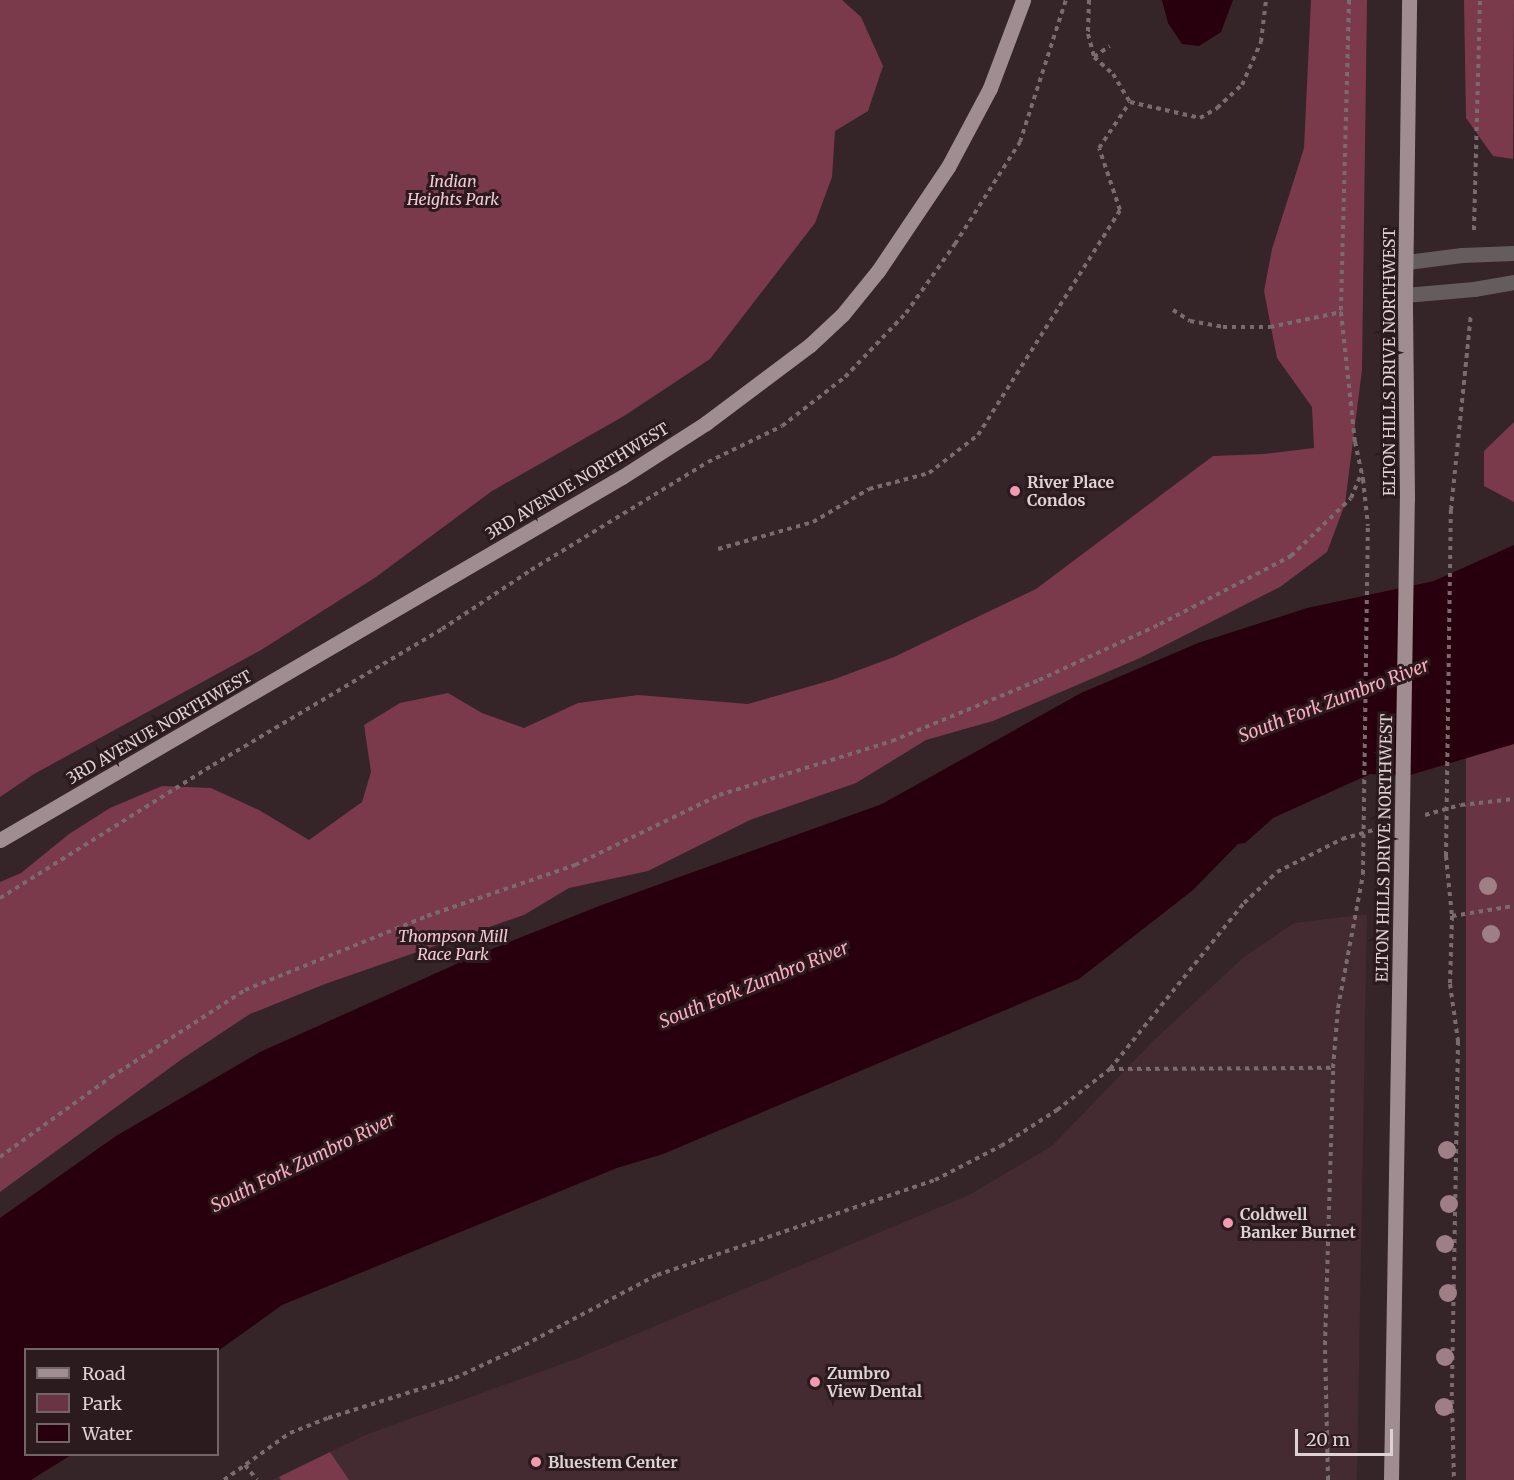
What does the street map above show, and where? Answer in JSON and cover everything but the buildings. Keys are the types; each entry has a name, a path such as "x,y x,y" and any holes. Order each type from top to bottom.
{"main road":[{"name":"3RD AVENUE NORTHWEST","path":"0,840 622,477 706,423 810,345 843,314 878,271 948,167 990,88 1023,0"},
{"name":"ELTON HILLS DRIVE NORTHWEST","path":"1391,1480 1407,498 1405,295 1409,0"}],"lane":[{"path":"1407,262 1474,254 1514,253"},
{"path":"1405,295 1473,289 1514,282"}],"path":[{"path":"1032,111 1066,0"},
{"path":"1089,0 1088,33 1094,57 1113,74 1130,102 1200,118 1217,108 1242,85 1262,42 1266,0"},
{"path":"1328,1480 1325,1345 1333,1068 1338,1008 1364,873 1368,526 1362,472 1355,442 1341,312 1349,0"},
{"path":"1474,254 1480,0"},
{"path":"1094,57 1110,46"},
{"path":"718,549 813,522 869,489 929,473 978,435 1120,210 1099,148 1130,102"},
{"path":"1454,1480 1452,1400 1458,1041 1450,984 1452,916 1446,856 1451,510 1473,289"},
{"path":"1173,310 1190,321 1223,327 1270,327 1341,312"},
{"path":"0,1157 111,1077 245,990 427,916 575,865 719,795 892,741 1040,680 1160,624 1291,556 1351,498 1362,472"},
{"path":"0,898 213,765 442,629"},
{"path":"1418,818 1461,805 1514,799"},
{"path":"224,1480 290,1433 328,1418 455,1378 600,1307 657,1275 934,1180 1002,1146 1057,1110 1110,1069 1244,903 1277,872 1342,839 1385,827"},
{"path":"1452,916 1514,906"},
{"path":"1110,1069 1333,1068"},
{"path":"245,1465 257,1480"}],"shaded area":[{"path":"1367,914 1357,1480 272,1480 365,1435 576,1359 969,1195 1052,1146 1153,1041 1244,957 1294,923"}],"green space":[{"name":"Indian Heights Park","path":"0,0 842,0 861,17 883,66 868,111 835,131 832,177 815,223 710,359 624,416 492,491 376,577 261,650 34,774 0,797"},
{"path":"1311,0 1367,0 1362,370 1345,504 1327,552 1280,587 1140,658 993,721 926,740 856,783 750,820 648,871 569,888 524,915 325,984 250,1014 182,1059 0,1192 0,882 21,873 69,834 110,808 162,786 211,788 259,810 309,840 362,802 371,772 364,725 400,703 448,693 482,713 524,728 578,703 638,695 748,704 832,680 894,657 1036,589 1213,456 1264,454 1314,448 1312,407 1277,358 1264,291 1272,249 1304,148"},
{"path":"1464,0 1514,0 1513,159 1493,156 1466,118"},
{"path":"1514,422 1514,502 1484,486 1484,451"},
{"path":"1466,632 1514,632 1514,1480 1466,1480"},
{"path":"330,1452 349,1480 281,1480 279,1477"}],"water":[{"path":"1162,0 1233,0 1221,32 1199,46 1182,44 1168,23"},
{"name":"South Fork Zumbro River","path":"1514,545 1514,744 1407,776 1370,774 1273,818 1245,843 1238,844 1193,890 1079,979 663,1154 617,1168 282,1305 219,1350 219,1348 24,1348 24,1456 69,1456 31,1480 0,1480 0,1218 116,1136 260,1052 472,957 599,906 882,804 1081,693 1198,643 1307,608 1434,581"}],"place":[{"name":"River Place Condos","path":"1015,491"},
{"name":"Coldwell Banker Burnet","path":"1228,1223"},
{"name":"Zumbro View Dental","path":"815,1382"},
{"name":"Bluestem Center","path":"536,1462"}],"park label":[{"name":"Thompson Mill Race Park","path":"453,945"}]}
